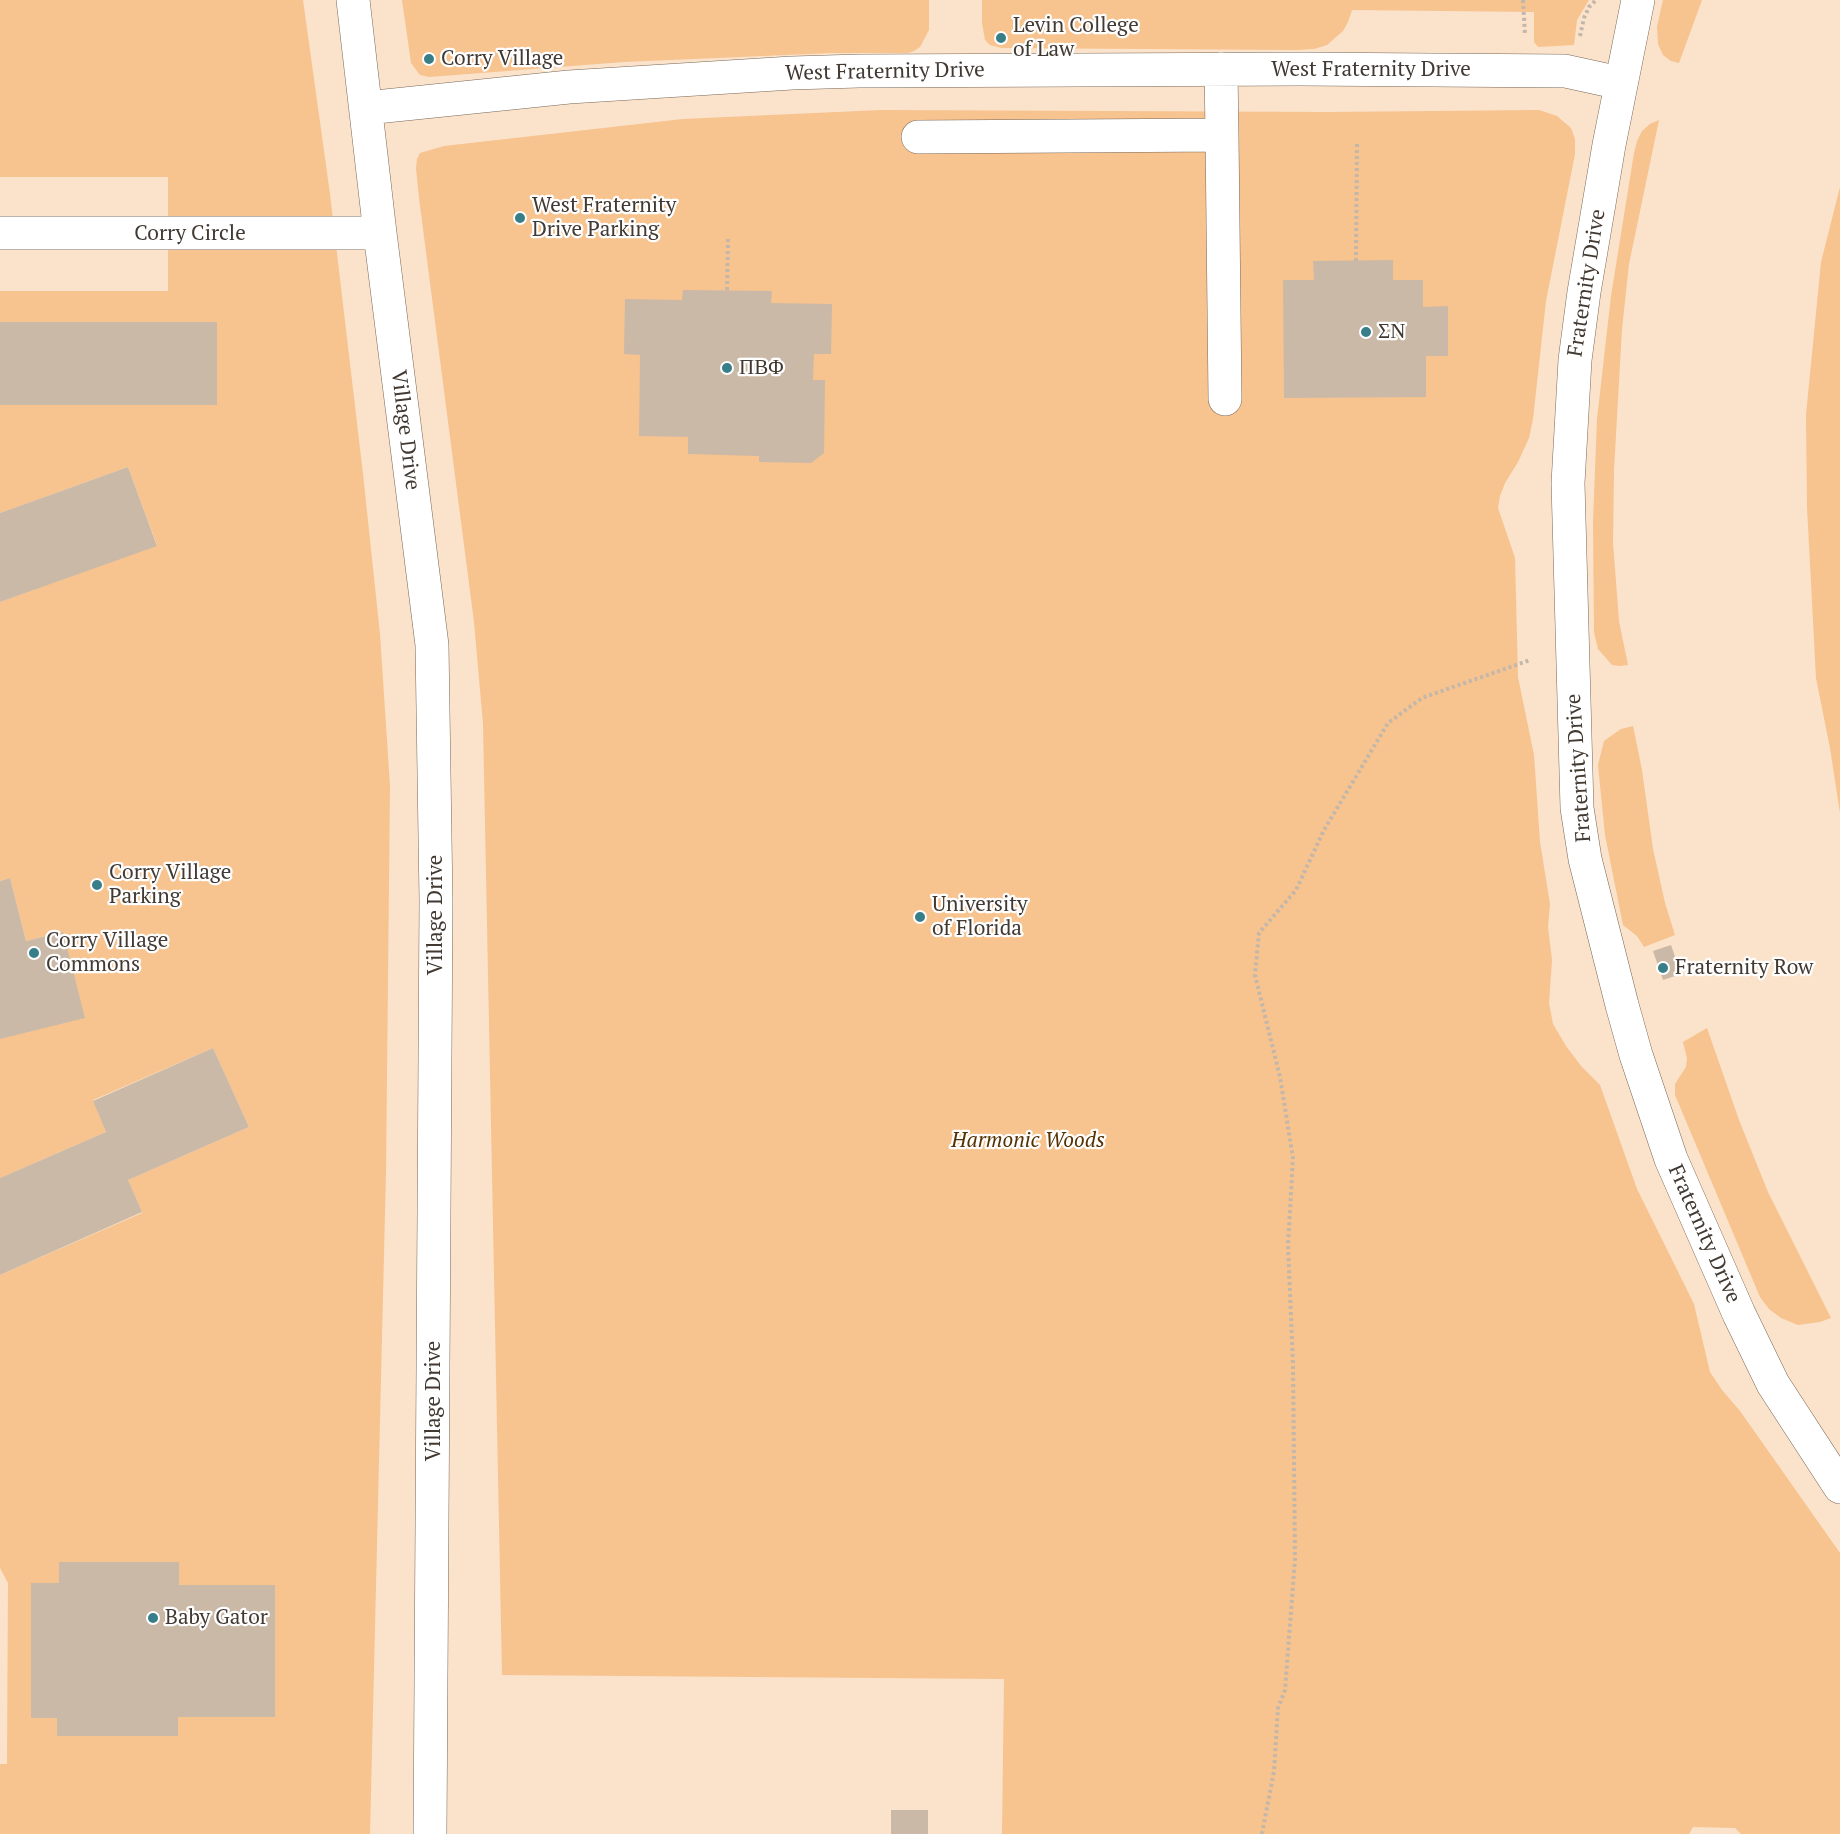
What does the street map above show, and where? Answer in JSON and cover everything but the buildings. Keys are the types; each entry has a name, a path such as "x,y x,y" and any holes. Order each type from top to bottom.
{"street":[{"name":"Village Drive","path":"353,0 432,645 436,902 430,1834"},
{"name":"Fraternity Drive","path":"1638,0 1620,83 1584,292 1575,360 1570,431 1569,513 1577,808 1585,859 1622,1005 1671,1159 1739,1314 1773,1384 1840,1487"},
{"name":"West Fraternity Drive","path":"366,108 569,87 792,73 1221,69 1565,71 1620,83"},
{"path":"1221,69 1225,399"},
{"path":"918,137 1222,135"},
{"name":"Corry Circle","path":"0,233 380,233"}],"path":[{"path":"1579,43 1584,18 1589,7 1596,0"},
{"path":"1356,261 1358,141"},
{"path":"726,290 728,239"},
{"path":"1262,1834 1274,1771 1278,1708 1285,1690 1295,1559 1293,1365 1288,1245 1293,1158 1280,1077 1255,975 1259,933 1296,890 1324,830 1388,723 1422,698 1530,660"}],"shaded area":[{"name":"University of Florida","path":"0,0 1840,0 1840,1834 0,1834"}],"green space":[{"path":"0,0 303,0 330,194 363,474 380,634 390,786 386,1171 370,1834 0,1834 0,1764 7,1764 8,1583 0,1568 0,1275 142,1213 128,1180 249,1127 213,1048 93,1100 106,1132 0,1178 0,1039 63,932 26,941 10,878 0,881 0,602 157,545 128,467 0,513 0,405 217,322 0,322 0,291 168,291 168,177 0,177","holes":["59,1562 178,1562 179,1585 275,1586 274,1717 178,1717 178,1736 57,1736 57,1718 31,1718 31,1584 59,1583"]},
{"path":"402,0 929,0 929,30 920,47 908,53 832,53 624,62 429,77 420,75 411,63"},
{"path":"982,0 1589,0 1577,20 1574,45 1538,47 1534,42 1534,12 1352,10 1343,31 1327,45 1314,49 1296,50 1001,48 990,45 985,40"},
{"path":"1663,0 1702,0 1679,63 1663,55 1658,44 1657,27"},
{"name":"Harmonic Woods","path":"881,110 1328,112 1539,110 1557,116 1571,128 1575,139 1575,154 1546,301 1533,419 1529,438 1505,483 1498,508 1515,558 1518,677 1534,755 1540,842 1550,904 1548,927 1552,960 1549,1003 1553,1024 1566,1046 1581,1066 1600,1085 1637,1189 1694,1304 1710,1372 1840,1553 1840,1834 1741,1834 1735,1828 1693,1827 1689,1834 1002,1834 1004,1679 502,1675 483,724 474,622 419,198 417,159 420,153 444,146 683,119"},
{"path":"1659,120 1629,264 1622,329 1614,470 1613,543 1619,621 1628,665 1619,666 1612,665 1598,649 1594,632 1593,522 1597,419 1611,296 1634,153 1642,131"},
{"path":"1840,187 1840,813 1816,678 1807,507 1806,415 1821,262"},
{"path":"1633,726 1642,770 1653,849 1675,935 1644,947 1637,936 1623,925 1605,835 1598,765 1604,741 1621,729"},
{"path":"1707,1028 1739,1120 1768,1192 1831,1318 1798,1325 1781,1318 1769,1309 1760,1297 1675,1095 1675,1084 1686,1067 1687,1058 1683,1042"}],"place":[{"name":"Levin College of Law","path":"1001,38"},
{"name":"Corry Village","path":"429,59"},
{"name":"West Fraternity Drive Parking","path":"520,218"},
{"name":"ΣΝ","path":"1366,332"},
{"name":"ΠΒΦ","path":"727,368"},
{"name":"Corry Village Parking","path":"97,885"},
{"name":"University of Florida","path":"920,917"},
{"name":"Corry Village Commons","path":"34,953"},
{"name":"Fraternity Row","path":"1663,968"},
{"name":"Baby Gator","path":"153,1618"}]}
